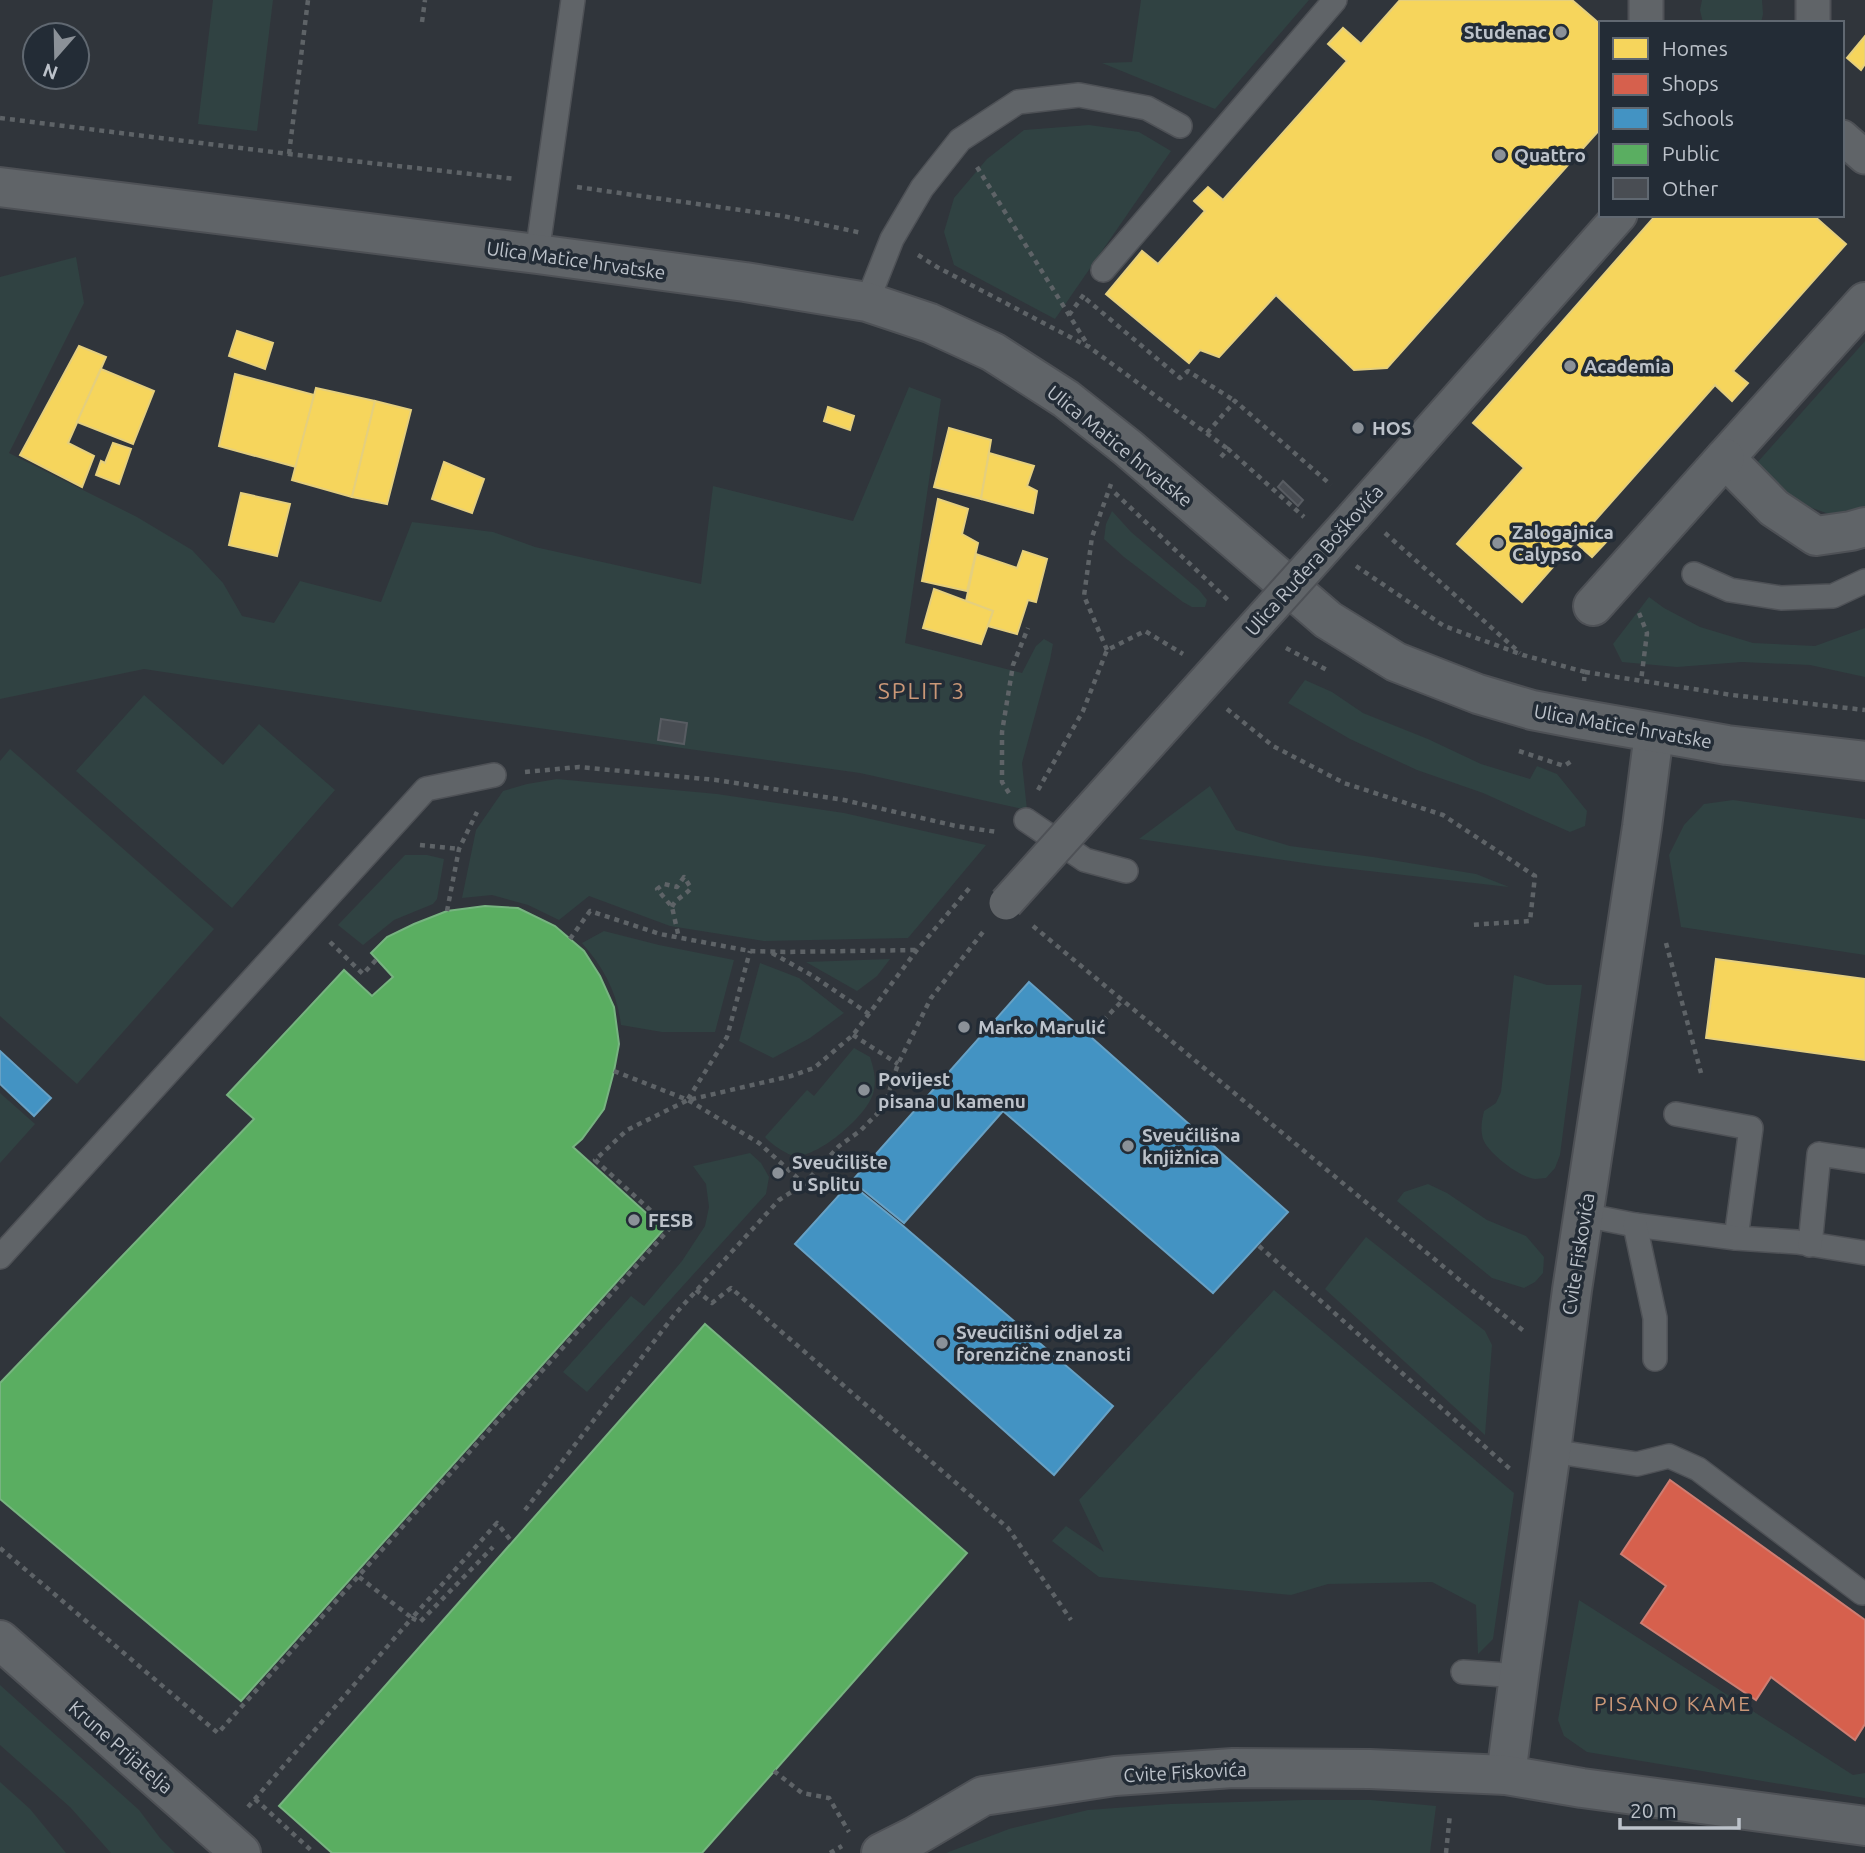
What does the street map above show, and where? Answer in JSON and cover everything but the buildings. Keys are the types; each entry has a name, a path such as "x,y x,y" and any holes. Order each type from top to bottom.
{"street":[{"path":"1646,0 1646,21"},
{"path":"1813,0 1813,21"},
{"path":"1844,139 1865,157"},
{"name":"Ulica Matice hrvatske","path":"0,187 537,254 745,282 867,302 930,323 993,352 1066,399 1128,448 1328,620 1396,662 1478,694 1532,710 1727,745 1865,761"},
{"name":"Ulica Ruđera Boškovića","path":"1006,903 1357,513 1618,217"},
{"path":"1593,606 1865,302"},
{"path":"1725,457 1774,508 1816,536 1865,527"},
{"name":"Cvite Fiskovića","path":"1506,1775 1562,1361 1643,827 1654,733"},
{"name":"Krune Prijatelja","path":"0,1640 241,1853"},
{"name":"Cvite Fiskovića","path":"866,1847 915,1836 983,1796 1115,1776 1233,1768 1370,1769 1506,1775 1582,1788 1865,1826"}],"lane":[{"path":"537,254 573,0"},
{"path":"1103,270 1335,0"},
{"path":"867,302 892,239 922,188 960,139 1018,102 1079,95 1147,108 1180,126"},
{"path":"1694,574 1730,590 1781,598 1833,596 1865,581"},
{"path":"0,1257 426,789 494,775"},
{"path":"1027,820 1084,860 1126,871"},
{"path":"1676,1114 1751,1128 1736,1238"},
{"path":"1810,1245 1819,1154 1865,1161"},
{"path":"1584,1215 1635,1225 1865,1254"},
{"path":"1635,1225 1655,1318 1655,1359"},
{"path":"1551,1451 1637,1464 1669,1456 1698,1469 1862,1593"},
{"path":"1463,1672 1519,1676"}],"path":[{"path":"289,154 308,0"},
{"path":"422,22 425,0"},
{"path":"960,139 1089,347"},
{"path":"1083,296 1180,378 1188,371 1235,401 1357,513 1523,655"},
{"path":"1207,433 1235,401"},
{"path":"1221,457 1228,449 1314,526"},
{"path":"1107,650 1084,596 1092,537 1109,488"},
{"path":"1352,562 1444,626 1523,655 1585,672 1732,695 1865,710"},
{"path":"1638,611 1647,633 1641,681"},
{"path":"1027,820 1002,782 1002,732 1013,665 1028,628"},
{"path":"447,911 459,849 494,775 579,768 716,780 844,800 956,826 1014,835 1027,820 1041,783 1083,710 1107,650 1144,631 1190,658"},
{"path":"1583,686 1585,672"},
{"path":"1731,706 1732,695"},
{"path":"1222,705 1273,746 1344,783 1443,815 1535,876 1530,921 1470,925"},
{"path":"672,907 675,900 686,895 691,888 684,877 677,887 664,884 657,889 672,907 679,938"},
{"path":"0,1548 218,1732 670,1228 592,1161 627,1130 688,1100 814,1068 853,1035 917,950 979,877"},
{"path":"525,1510 696,1290 779,1200 804,1184 839,1146 884,1107 898,1064 931,998 1006,903 1468,1287 1562,1361"},
{"path":"570,939 590,911 660,934 750,951 917,950"},
{"path":"327,939 363,974 377,959"},
{"path":"1665,939 1701,1073"},
{"path":"688,1100 727,1037 750,951"},
{"path":"770,952 813,976 869,1014"},
{"path":"1089,1035 1122,1001"},
{"path":"853,1035 898,1064"},
{"path":"614,1071 688,1100 759,1143 804,1184"},
{"path":"1259,1246 1475,1439"},
{"path":"696,1290 712,1303 731,1288 1008,1528 1071,1620"},
{"path":"242,1813 497,1523 512,1542"},
{"path":"359,1577 420,1622 494,1547"},
{"path":"774,1771 802,1793 829,1798 849,1833 866,1847"},
{"path":"255,1799 314,1853"},
{"path":"1446,1853 1450,1814"}],"shaded area":[{"path":"213,0 273,0 257,131 198,124"},
{"path":"1141,0 1309,0 1215,109 1102,63 1132,62"},
{"path":"1702,0 1762,0 1763,14 1761,21 1703,21 1700,10"},
{"path":"1089,125 1139,132 1171,151 1055,319 954,265 944,232 954,198 987,159 1024,130"},
{"path":"76,257 84,303 9,453 137,517 192,550 223,583 242,616 274,623 300,581 381,602 412,522 493,532 535,547 701,584 713,486 853,521 909,387 941,399 905,643 1022,673 1036,646 1044,639 1053,644 1022,763 1027,810 860,773 459,717 144,669 0,699 0,277"},
{"path":"1865,341 1865,507 1829,514 1795,502 1756,464"},
{"path":"1112,511 1131,532 1199,590 1207,600 1205,607 1192,607 1183,602 1104,539 1106,524"},
{"path":"1649,597 1700,627 1753,643 1815,646 1865,628 1865,677 1810,665 1742,662 1677,667 1622,662 1613,644"},
{"path":"1305,680 1332,692 1363,713 1481,764 1530,779 1537,766 1557,774 1587,811 1585,826 1570,832 1483,793 1417,770 1350,739 1288,703"},
{"path":"144,695 223,765 259,724 335,790 232,908 76,771"},
{"path":"10,749 214,929 77,1084 0,1016 0,761"},
{"path":"557,779 717,794 844,813 986,845 908,938 764,941 670,926 589,896 559,920 528,905 492,895 462,898 476,830 503,791"},
{"path":"1210,786 1236,830 1290,846 1476,874 1509,887 1325,866 1139,839"},
{"path":"1733,800 1865,819 1865,955 1681,927 1669,855 1684,825 1704,804"},
{"path":"405,855 427,855 444,859 437,899 433,904 394,920 363,945 338,925"},
{"path":"604,931 734,960 715,1032 662,1032 621,1025 608,981 582,943"},
{"path":"890,959 877,976 857,991 806,962"},
{"path":"760,963 799,978 844,1013 810,1038 773,1058 739,1041"},
{"path":"1514,975 1547,985 1582,985 1560,1155 1555,1168 1546,1178 1535,1179 1513,1169 1491,1151 1482,1135 1484,1111 1496,1103 1501,1092"},
{"path":"854,1048 870,1057 875,1084 869,1103 852,1123 829,1142 796,1156 788,1154 767,1140 765,1137 807,1090 814,1096"},
{"path":"0,1093 35,1124 0,1163"},
{"path":"750,1153 761,1163 769,1177 766,1194 587,1392 563,1372 631,1296 644,1306 682,1261 705,1226 709,1207 706,1184 693,1166"},
{"path":"1428,1184 1447,1193 1487,1220 1526,1236 1544,1257 1543,1273 1535,1282 1524,1288 1492,1278 1397,1201 1404,1192"},
{"path":"1366,1237 1485,1331 1492,1345 1485,1435 1325,1289"},
{"path":"1274,1290 1514,1493 1493,1639 1478,1654 1476,1605 1432,1582 1328,1584 1291,1595 1099,1577 1052,1541 1066,1526 1104,1552 1079,1500"},
{"path":"1579,1600 1853,1775 1865,1773 1865,1798 1587,1752 1564,1736 1558,1720"},
{"path":"0,1685 139,1810 175,1853 111,1853 70,1807 0,1745"},
{"path":"0,1782 30,1809 66,1853 0,1853"},
{"path":"1371,1800 1436,1806 1430,1853 946,1853 1009,1829 1088,1810 1170,1804"}],"place":[{"name":"Studenac","path":"1561,32"},
{"name":"Quattro","path":"1500,155"},
{"name":"Academia","path":"1570,366"},
{"name":"HOS","path":"1358,428"},
{"name":"Zalogajnica Calypso","path":"1498,543"},
{"name":"Marko Marulić","path":"964,1027"},
{"name":"Povijest pisana u kamenu","path":"864,1090"},
{"name":"Sveučilišna knjižnica","path":"1128,1146"},
{"name":"Sveučilište u Splitu","path":"778,1173"},
{"name":"FESB","path":"634,1220"},
{"name":"Sveučilišni odjel za forenzične znanosti","path":"942,1343"}],"district":[{"name":"SPLIT 3","path":"922,691"},
{"name":"PISANO KAME","path":"1673,1704"}]}
